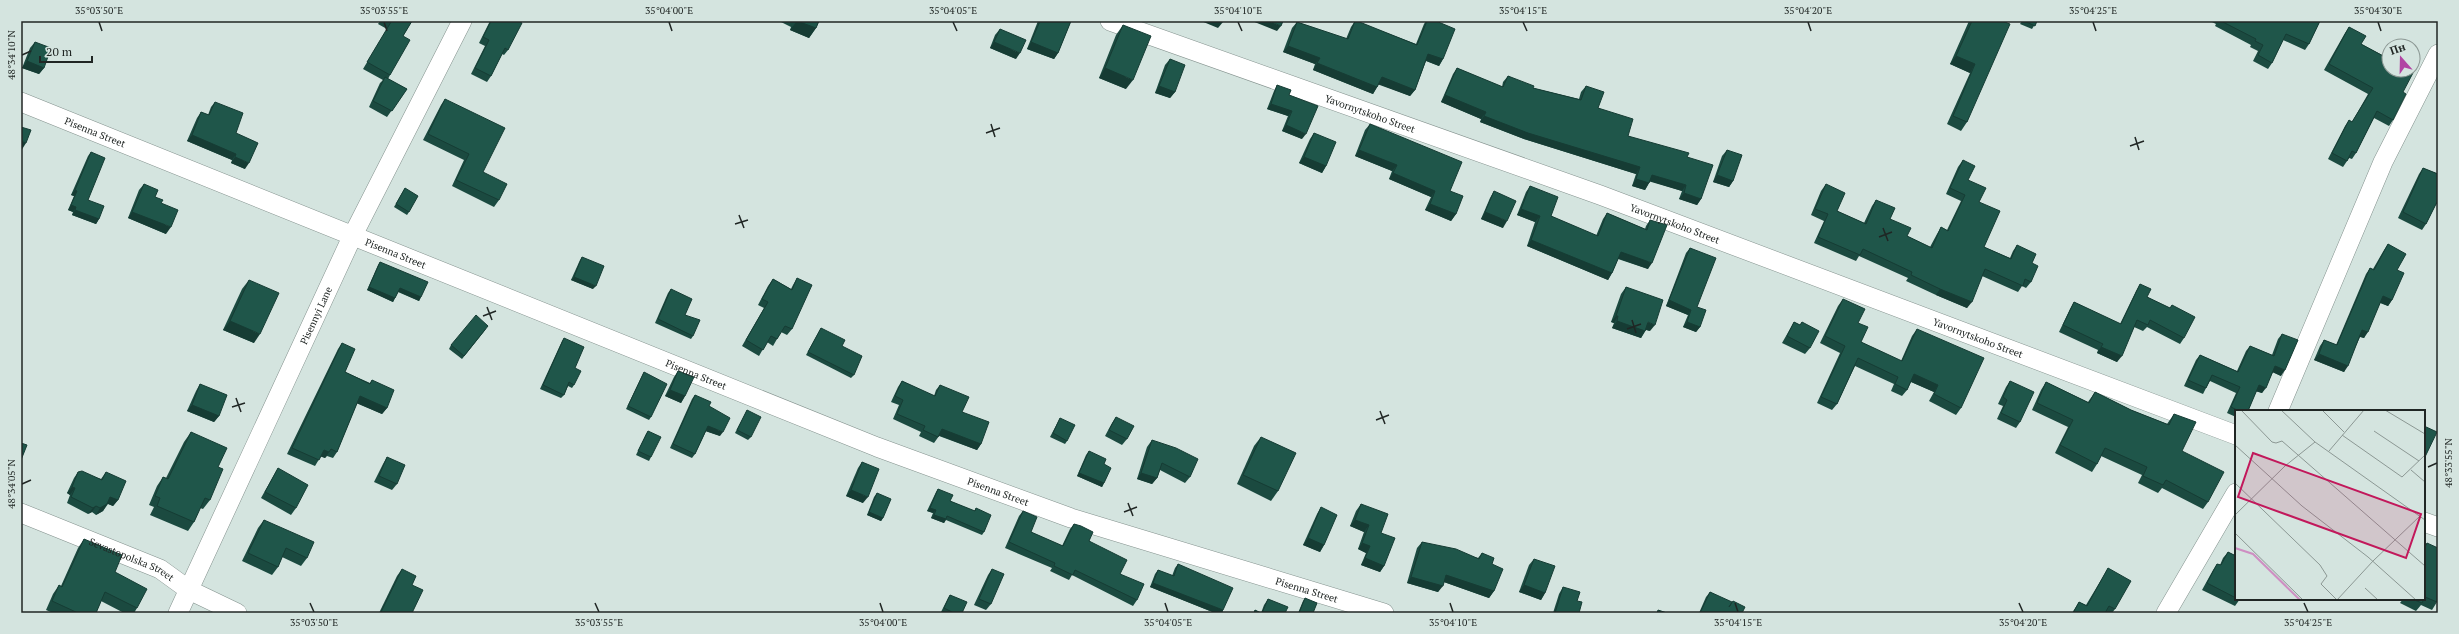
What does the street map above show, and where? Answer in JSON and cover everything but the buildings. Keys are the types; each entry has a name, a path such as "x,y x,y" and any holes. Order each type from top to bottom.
{"street":[{"name":"Pisennyi Lane","path":"178,613 352,237 462,21"},
{"name":"Yavornytskoho Street","path":"1110,21 1607,198 2235,435"},
{"path":"2278,410 2383,162 2438,54"},
{"name":"Pisenna Street","path":"21,102 352,237 515,300 877,446 1063,515 1384,613"},
{"path":"2166,613 2235,495"},
{"name":"Sevastopolska Street","path":"21,513 160,569 189,590 237,613"},
{"path":"2425,522 2438,527"}]}
